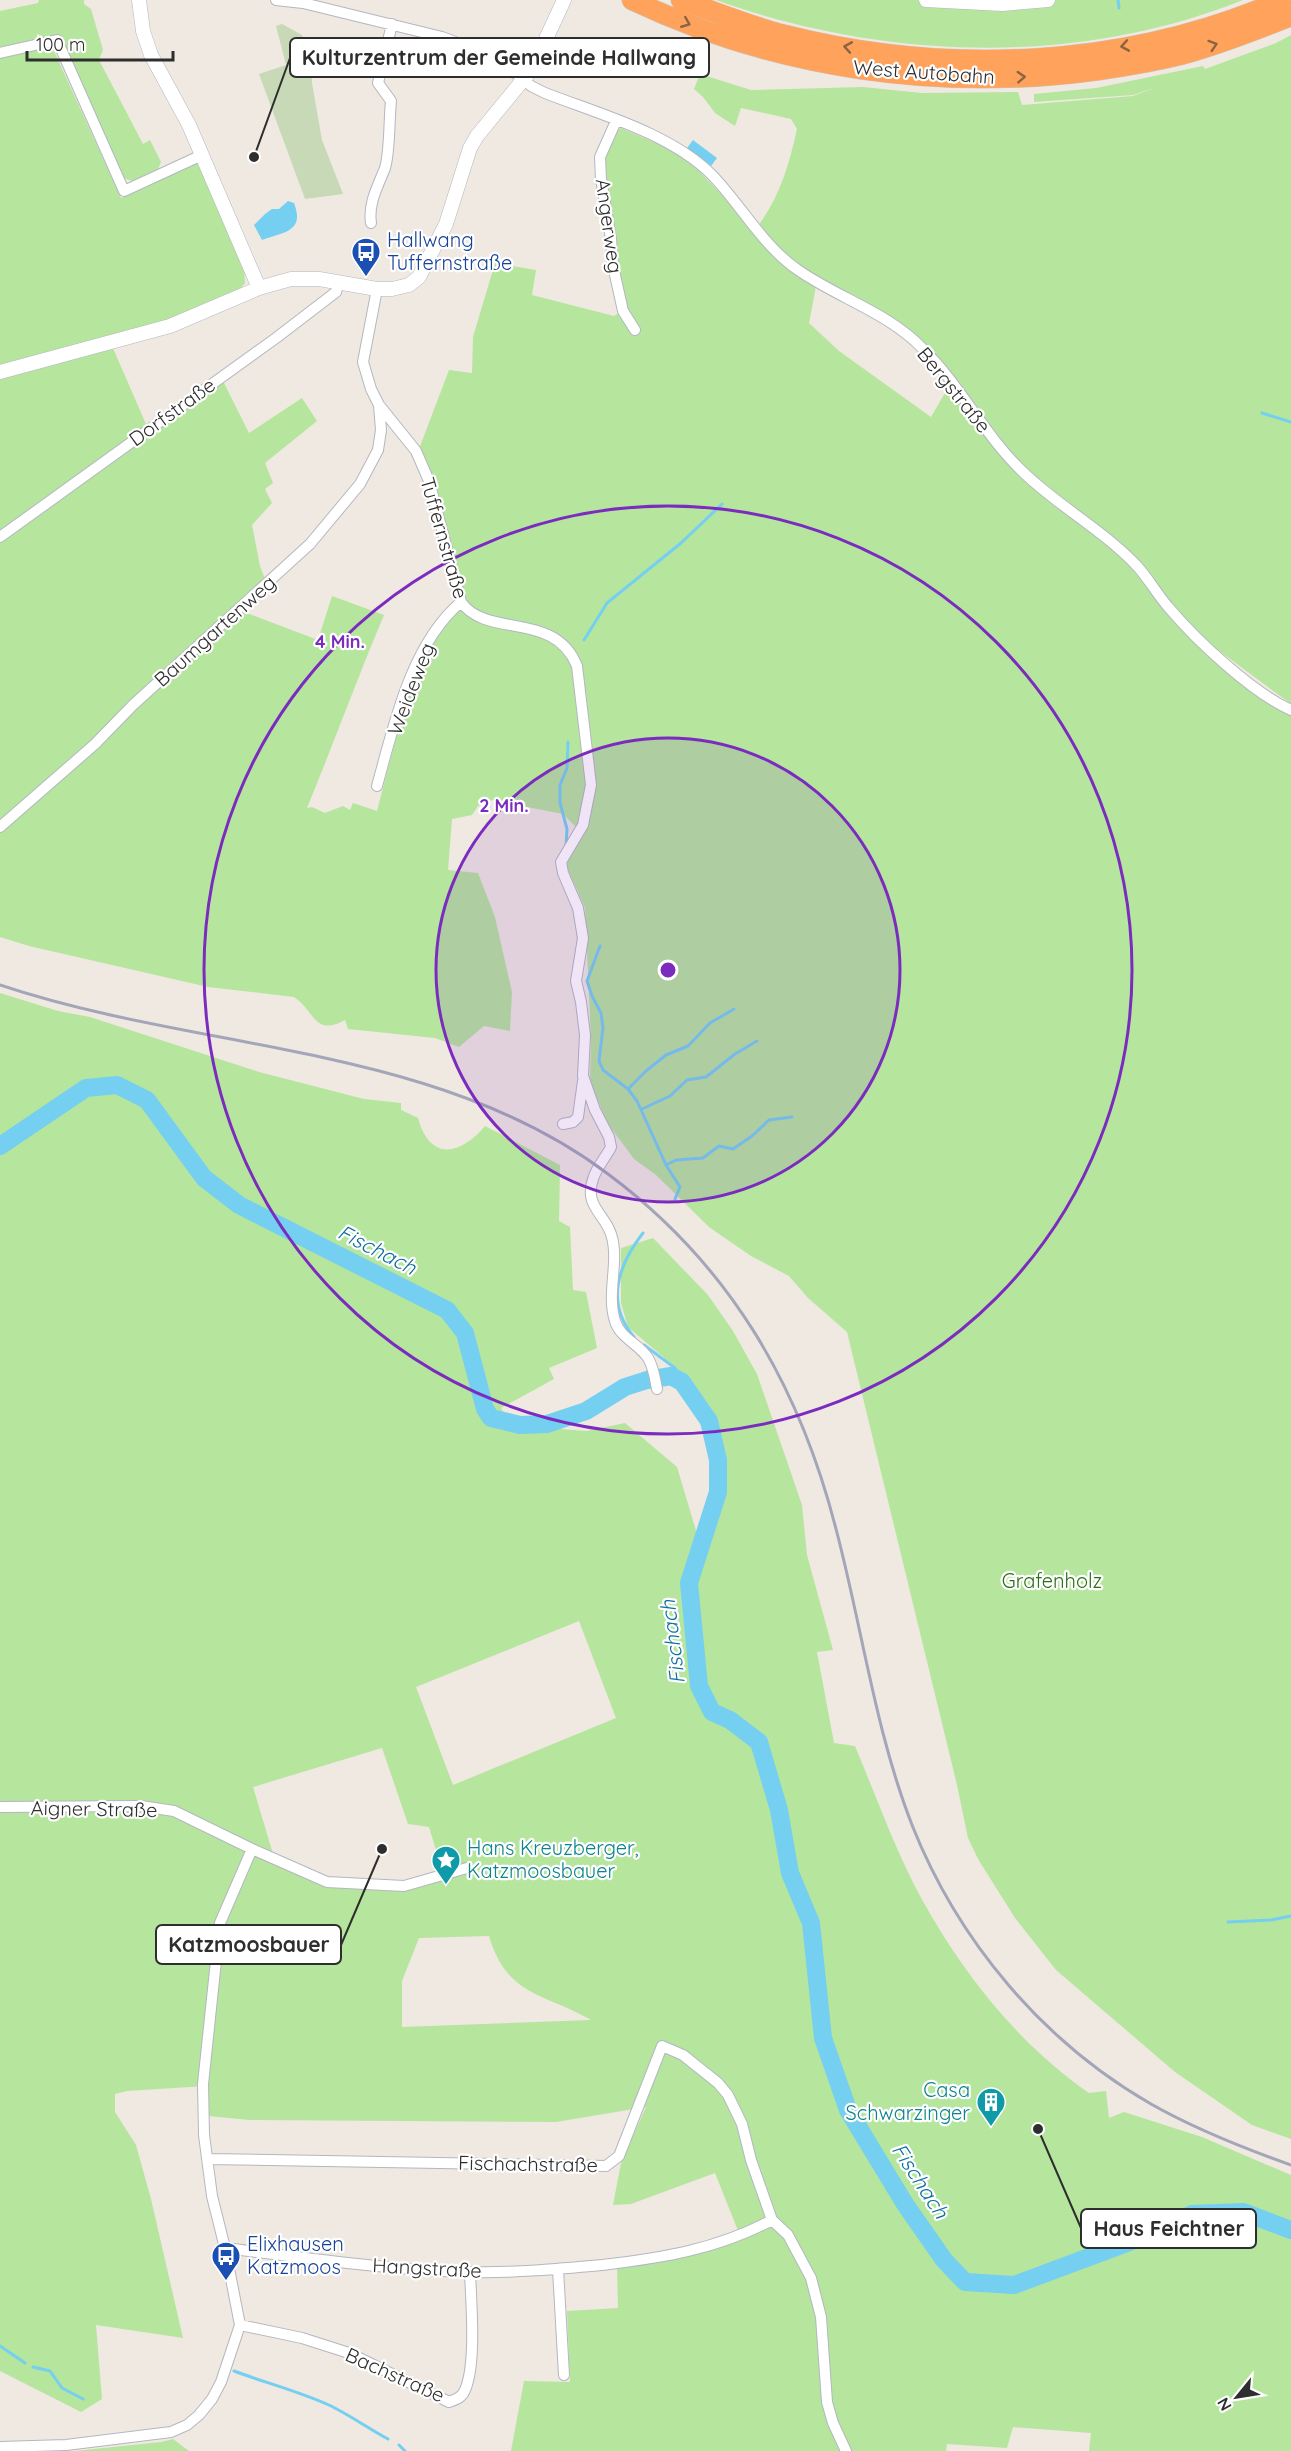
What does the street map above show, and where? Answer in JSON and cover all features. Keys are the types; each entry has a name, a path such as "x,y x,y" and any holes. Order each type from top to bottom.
{"highway":[{"name":"West Autobahn","path":"632,0 697,27 797,58 849,68 919,76 978,79 1081,72 1174,56 1260,29 1291,16"},
{"name":"West Autobahn","path":"681,0 732,20 786,35 889,54 972,60 1050,57 1127,46 1228,21 1282,0"}],"street":[{"path":"139,0 143,31 151,55 189,125 259,288"},
{"name":"Bergstraße","path":"276,0 303,1 463,45 545,93 666,142 691,158 711,174 743,210 767,242 797,270 884,319 922,348 952,383 992,438 1023,472 1137,566 1170,610 1196,637 1241,676 1279,705 1291,710"},
{"path":"0,372 170,326 259,288 291,279 308,278 376,289 402,287 415,282 446,224 470,148 500,105 524,80 540,56 564,0"},
{"path":"926,0 1002,4 1048,0"},
{"path":"371,223 370,214 378,181 385,167 391,101 378,83 392,24"},
{"path":"0,53 57,40 124,191 202,155"},
{"name":"Angerweg","path":"616,121 600,157 601,179 613,266 623,311 635,330"},
{"name":"Dorfstraße","path":"0,537 276,338 336,292 339,282"},
{"name":"Tuffernstraße","path":"376,289 363,362 371,389 379,405 416,451 429,481 461,602 472,613 484,619 538,631 554,638 568,649 577,666 591,785 583,825 561,862 563,873 578,908 583,938 576,981 582,1002 585,1035 583,1076 595,1110 609,1137 611,1147 592,1179 592,1194 595,1211 611,1234 614,1252 612,1306 615,1321 620,1331 648,1358 654,1371 657,1389"},
{"name":"Baumgartenweg","path":"0,827 95,744 133,705 310,544 360,484 378,450 381,430 379,405"},
{"name":"Weideweg","path":"377,786 396,718 410,680 434,631 448,613 461,602"},
{"path":"563,1124 573,1122 578,1117 583,1076"},
{"name":"Aigner Straße","path":"0,1807 141,1806 174,1811 314,1877 341,1883 414,1884 467,1868"},
{"path":"0,2447 40,2447 159,2434 187,2425 212,2399 221,2382 240,2325 212,2196 203,2112 203,2084 220,1923 252,1849"},
{"name":"Fischachstraße","path":"207,2159 606,2166 619,2156 662,2046 683,2055 707,2072 728,2095 742,2124 751,2160 772,2220"},
{"path":"772,2220 788,2235 811,2278 820,2317 827,2402 833,2423 846,2451"},
{"name":"Hangstraße","path":"225,2248 387,2267 470,2272 558,2269 677,2255 737,2237 772,2220"},
{"path":"558,2269 564,2375"},
{"name":"Bachstraße","path":"240,2325 302,2338 349,2353 449,2402 457,2400 463,2394 468,2380 472,2336 470,2272"}],"green space":[{"path":"39,0 84,0 84,4 91,9 103,50 99,60 143,144 150,140 161,162 158,169 132,181 123,178 58,35 0,47 0,11 38,3"},
{"path":"716,0 1243,0 1179,22 1114,37 1047,45 980,48 913,44 846,35 780,20"},
{"path":"282,24 302,35 311,51 312,83 322,140 343,194 305,199 259,74 286,65 276,26"},
{"path":"1291,35 1291,704 1214,647 1173,605 1014,458 946,367 828,283 790,259 758,226 783,180 797,129 791,119 741,108 735,126 715,113 694,89 700,74 751,90 863,87 922,93 1018,92 1022,105 1133,96 1157,87 1133,95 1034,102 1034,94 1096,88 1203,66 1205,69 1276,43"},
{"name":"Grafenholz","path":"48,47 54,51 121,198 199,162 244,267 245,283 237,293 165,323 109,339 149,431 222,379 249,433 302,398 317,421 265,463 273,483 265,489 272,503 252,525 260,566 265,579 236,609 318,640 332,596 384,615 307,808 312,807 325,813 343,806 350,810 353,803 377,811 406,699 435,636 463,589 439,500 419,449 449,370 472,373 473,337 495,263 536,270 532,295 614,316 626,308 608,205 605,156 614,132 621,128 667,148 684,159 816,286 809,323 839,351 931,417 949,386 992,445 1104,540 1139,575 1166,610 1291,714 1291,2139 1252,2125 1175,2072 1056,1970 1015,1918 978,1859 968,1838 847,1332 808,1298 789,1276 751,1256 709,1227 656,1175 634,1159 608,1124 590,1082 591,1040 585,908 566,865 578,829 563,814 492,800 478,806 472,815 452,819 448,870 478,873 495,917 512,992 510,1031 484,1026 459,1047 435,1038 348,1029 345,1020 327,1026 316,1020 294,997 208,987 29,946 0,937 0,58"},
{"path":"0,993 58,1011 90,1017 259,1072 364,1099 401,1103 401,1110 418,1118 423,1132 438,1148 456,1148 476,1136 485,1126 560,1165 559,1221 570,1227 573,1290 586,1292 597,1348 549,1368 554,1379 501,1408 511,1425 586,1431 625,1423 677,1467 705,1561 720,1459 714,1419 688,1378 628,1327 621,1303 621,1248 653,1238 708,1295 733,1331 757,1374 802,1505 807,1555 833,1650 817,1652 834,1743 855,1746 890,1833 920,1897 964,1967 1001,2014 1043,2056 1089,2093 1106,2091 1109,2118 1124,2112 1202,2137 1291,2175 1291,2451 1089,2451 1091,2433 1013,2427 1007,2448 947,2444 946,2451 511,2451 524,2381 570,2382 567,2311 618,2308 617,2268 741,2238 715,2173 631,2204 613,2205 621,2163 646,2107 556,2122 249,2120 209,2116 206,2086 127,2091 115,2094 115,2112 136,2145 183,2338 96,2325 102,2399 81,2412 0,2371","holes":["579,1621 616,1718 453,1785 416,1687","382,1748 408,1824 429,1827 442,1870 409,1881 328,1878 273,1854 253,1787","489,1936 506,1971 517,1982 543,1998 591,2020 402,2027 402,1981 419,1938"]},
{"path":"173,2439 189,2451 75,2451 161,2442"}],"water":[{"path":"693,140 717,158 711,166 687,148"},
{"path":"288,201 294,203 297,213 295,225 285,232 262,240 254,225 272,209 279,209"}],"waterway":[{"path":"1118,0 1119,8"},
{"path":"1262,413 1291,422"},
{"path":"584,640 607,603 681,543 722,504"},
{"path":"566,847 567,829 560,803 560,785 567,768 568,742"},
{"path":"600,946 587,981 601,1013 603,1028 599,1061 603,1070 628,1089 637,1101 666,1165 680,1187 675,1199"},
{"path":"629,1088 666,1055 688,1046 710,1023 734,1009"},
{"path":"642,1109 670,1096 687,1080 706,1077 735,1054 757,1041"},
{"name":"Fischach","path":"0,1146 86,1088 117,1085 147,1100 204,1178 239,1205 447,1310 465,1333 485,1409 491,1418 520,1425 547,1424 586,1411 625,1387 647,1380 671,1376 682,1382 709,1421 718,1460 718,1492 689,1583 699,1686 712,1712 730,1720 759,1742 779,1810 790,1873 811,1923 823,2038 848,2110 905,2204 944,2260 965,2282 1014,2285 1159,2231 1192,2214 1243,2212 1291,2230"},
{"path":"666,1165 676,1160 703,1158 719,1146 733,1149 769,1120 792,1117"},
{"path":"634,1337 620,1311 618,1284 627,1258 643,1233"},
{"path":"644,1345 675,1368 682,1382"},
{"path":"1228,1922 1271,1920 1291,1916"},
{"path":"0,2346 25,2363"},
{"path":"33,2367 50,2371 62,2388 83,2399"},
{"path":"234,2371 331,2406 388,2439"},
{"path":"399,2445 405,2451"}],"railway":[{"path":"0,985 76,1007 392,1074 468,1099 540,1131 608,1174 651,1209 689,1247 724,1288 754,1331 780,1377 802,1425 821,1476 836,1529 879,1715 899,1789 931,1868 979,1948 1008,1985 1040,2019 1075,2051 1112,2079 1185,2122 1291,2165"}],"place":[{"name":"Kulturzentrum der Gemeinde Hallwang","path":"254,157"},
{"name":"Hallwang Tuffernstraße","path":"366,278"},
{"name":"Katzmoosbauer","path":"382,1849"},
{"name":"Hans Kreuzberger, Katzmoosbauer","path":"446,1886"},
{"name":"Casa Schwarzinger","path":"991,2128"},
{"name":"Haus Feichtner","path":"1038,2129"},
{"name":"Elixhausen Katzmoos","path":"226,2282"}]}
